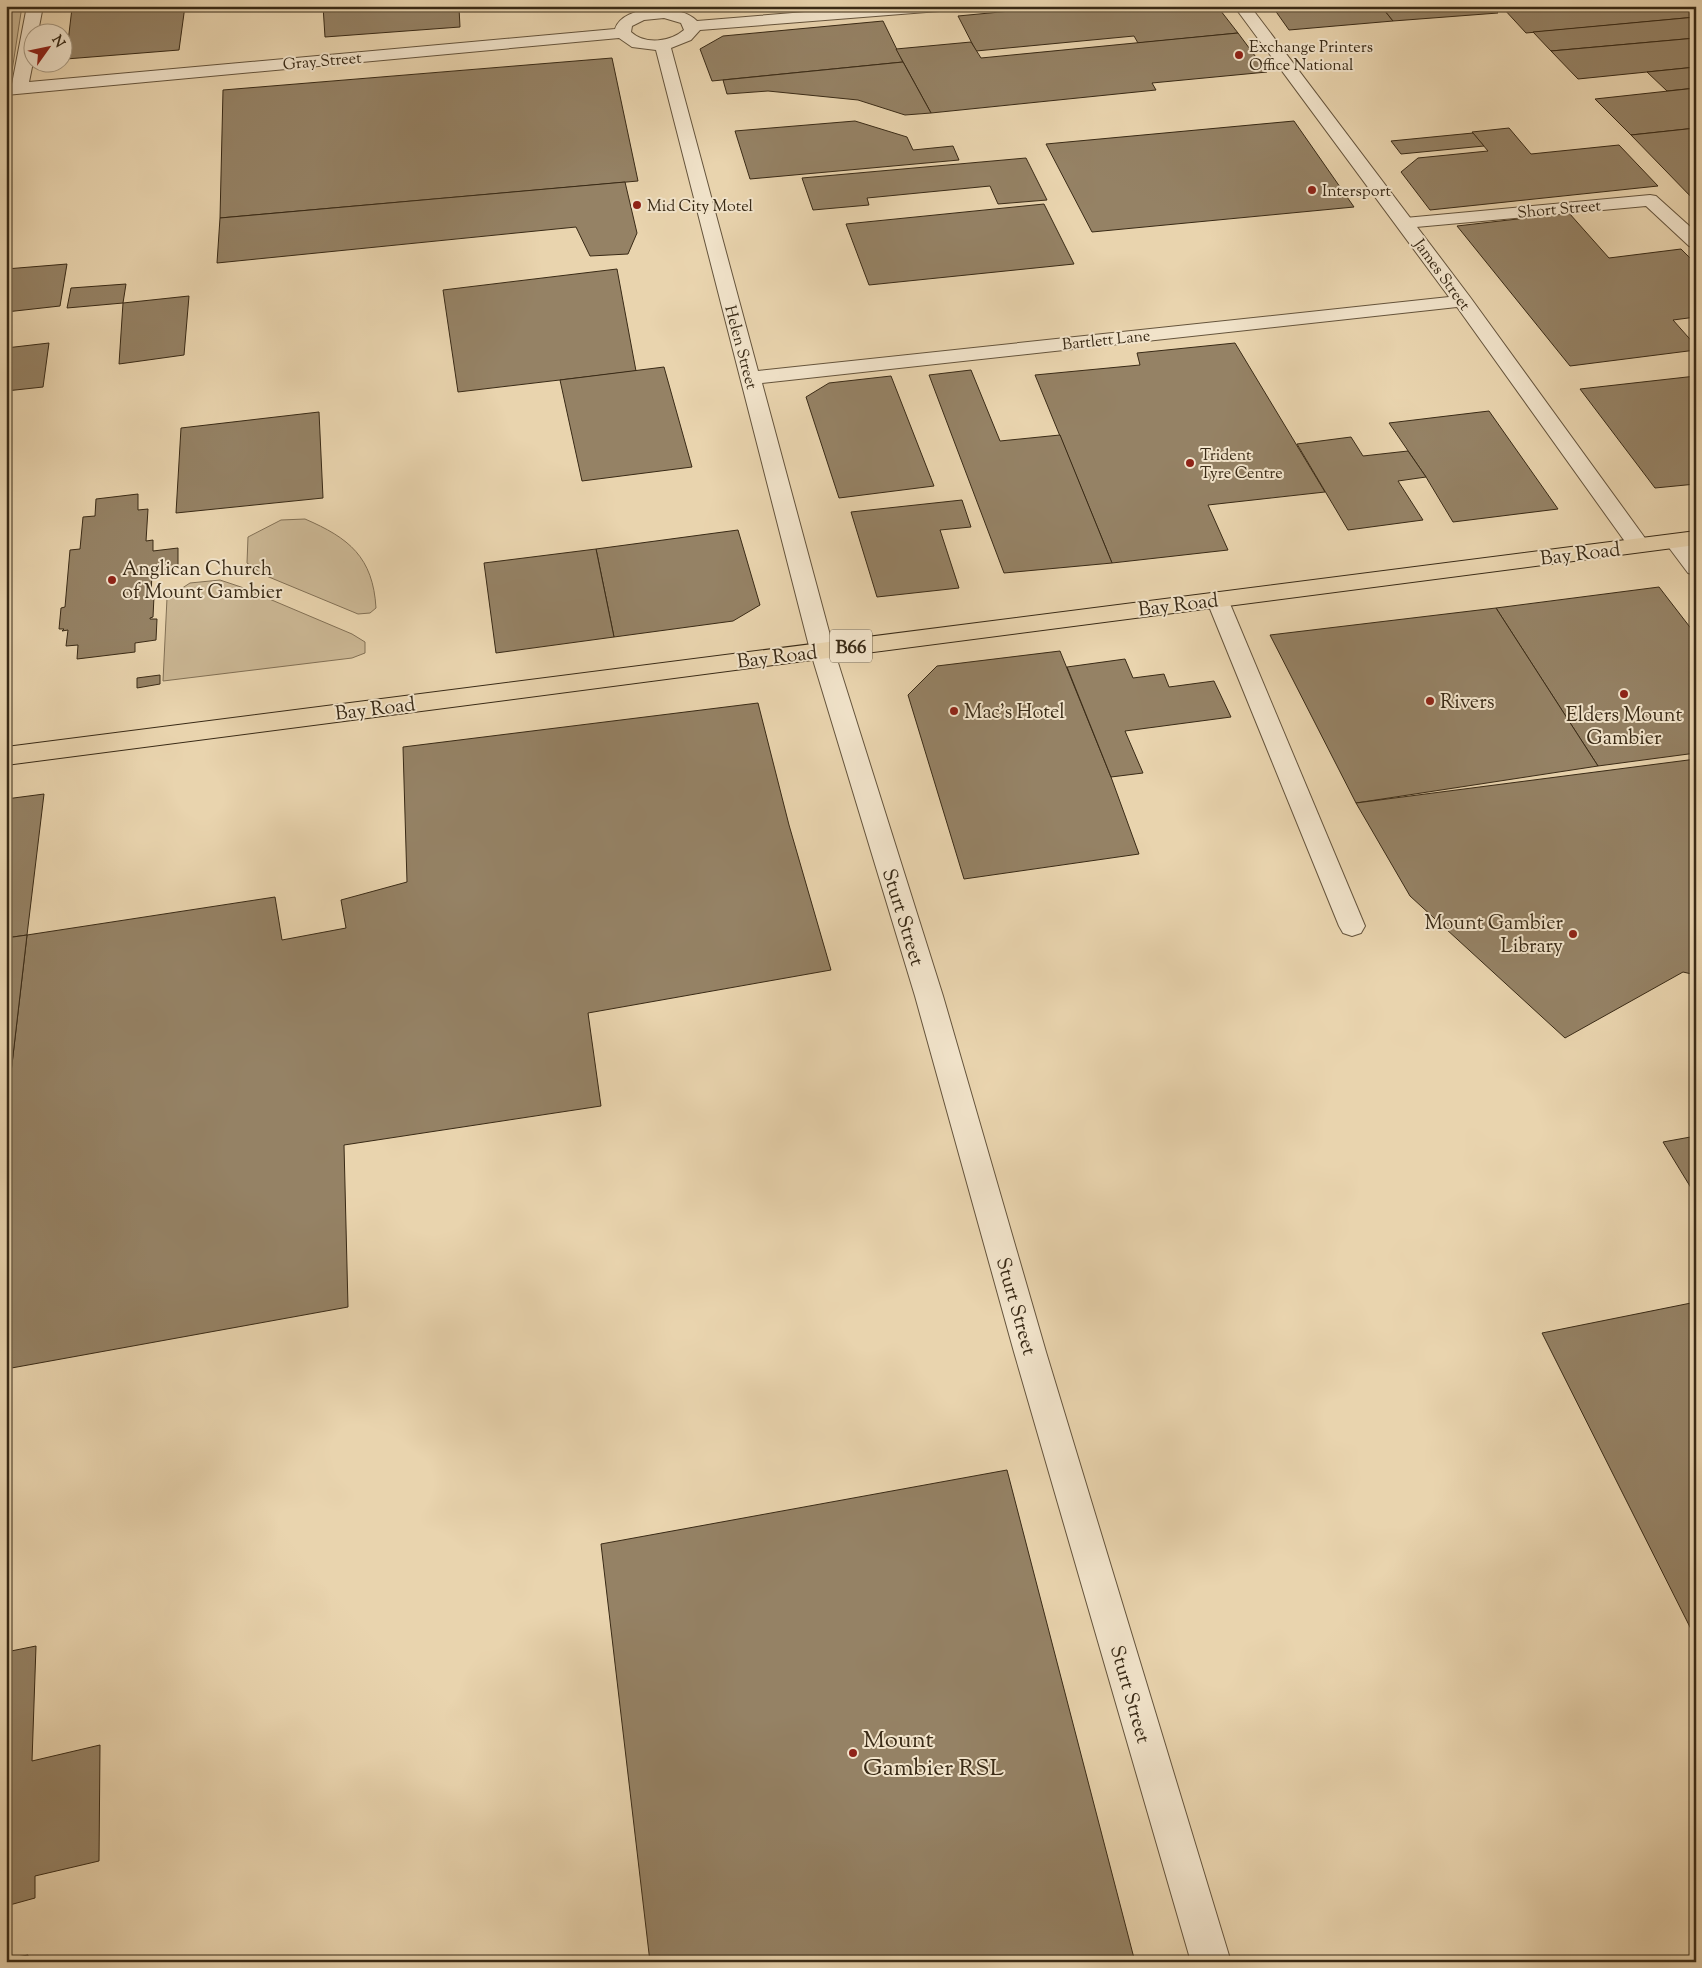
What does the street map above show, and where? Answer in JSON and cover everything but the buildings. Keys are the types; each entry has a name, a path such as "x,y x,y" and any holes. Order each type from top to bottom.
{"main road":[{"name":"Bay Road","path":"6,756 1685,539"}],"street":[{"path":"13,89 34,6"},
{"path":"692,26 939,6"},
{"name":"James Street","path":"1242,6 1463,301 1639,545"},
{"path":"651,10 674,15 690,22 692,31 681,40 662,44 632,41 623,32 623,27 633,18 651,10"},
{"name":"Gray Street","path":"13,89 623,32"},
{"name":"Helen Street","path":"662,44 822,650"},
{"name":"Short Street","path":"1405,223 1650,200 1696,242"},
{"name":"Bartlett Lane","path":"750,378 1463,301"},
{"path":"1685,539 1696,568"},
{"path":"1217,599 1352,926"},
{"name":"Sturt Street","path":"822,650 929,996 1033,1362 1210,1962"}],"shaded area":[{"path":"6,6 22,6 10,84 6,84"},
{"path":"305,519 321,526 346,542 364,562 374,590 376,608 370,613 358,614 264,575 247,563 248,537 281,520"},
{"path":"220,580 352,634 365,642 365,653 352,658 163,681 167,598 190,583"}],"place":[{"name":"Exchange Printers Office National","path":"1239,55"},
{"name":"Intersport","path":"1312,190"},
{"name":"Mid City Motel","path":"637,205"},
{"name":"Trident Tyre Centre","path":"1190,463"},
{"name":"Anglican Church of Mount Gambier","path":"112,580"},
{"name":"Elders Mount Gambier","path":"1624,694"},
{"name":"Rivers","path":"1430,701"},
{"name":"Mac's Hotel","path":"954,711"},
{"name":"Mount Gambier Library","path":"1573,934"},
{"name":"Mount Gambier RSL","path":"853,1753"}]}
